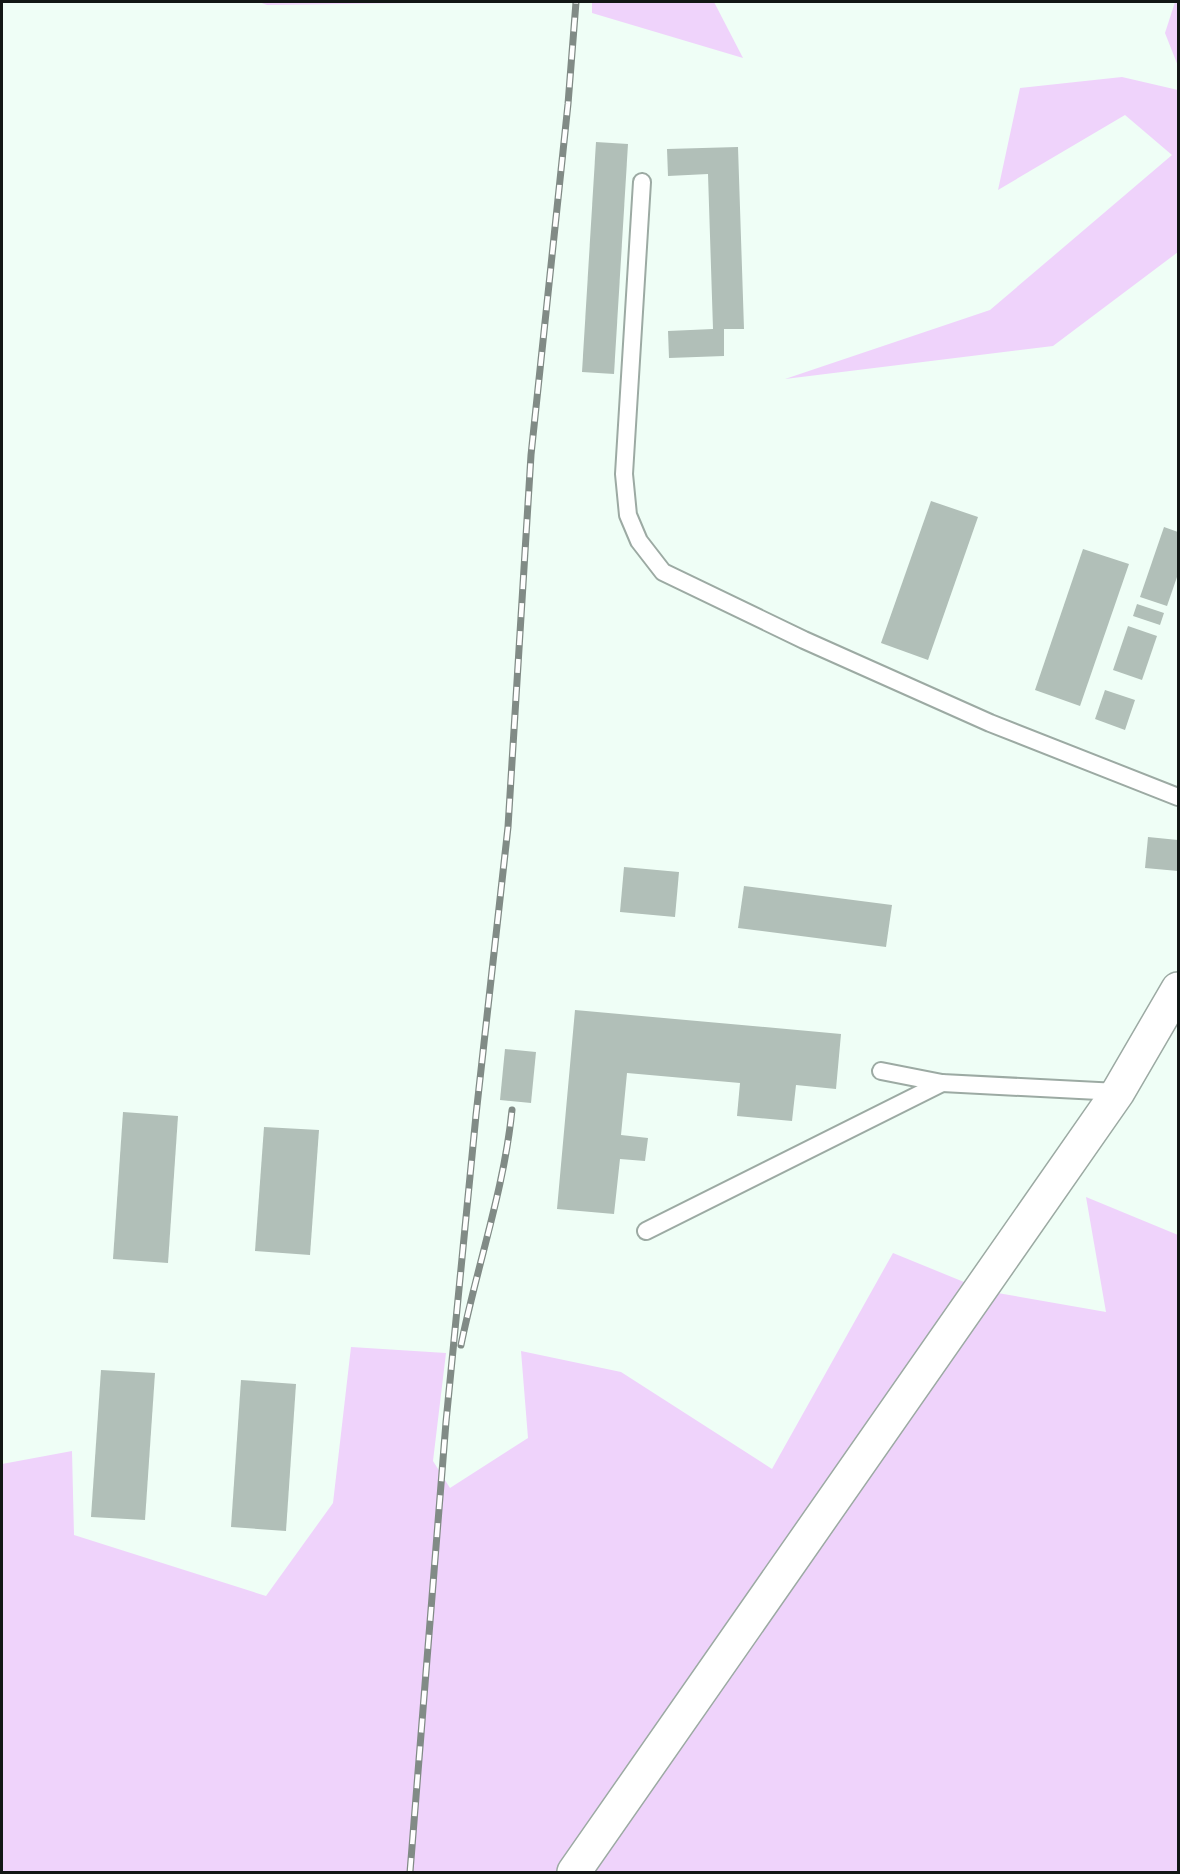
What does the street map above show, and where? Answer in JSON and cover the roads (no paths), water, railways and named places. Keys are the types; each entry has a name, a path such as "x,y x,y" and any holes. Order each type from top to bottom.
{"street":[{"path":"574,1872 1118,1092 1179,989"}],"lane":[{"path":"642,182 624,474 628,515 639,541 663,572 804,640 990,723 1179,797"},
{"path":"881,1071 942,1083 1118,1092"},
{"path":"646,1231 942,1083"}],"railway":[{"path":"410,1872 446,1422 476,1115 508,827 531,455 568,104 576,2"},
{"path":"461,1345 497,1199 512,1110"}]}
